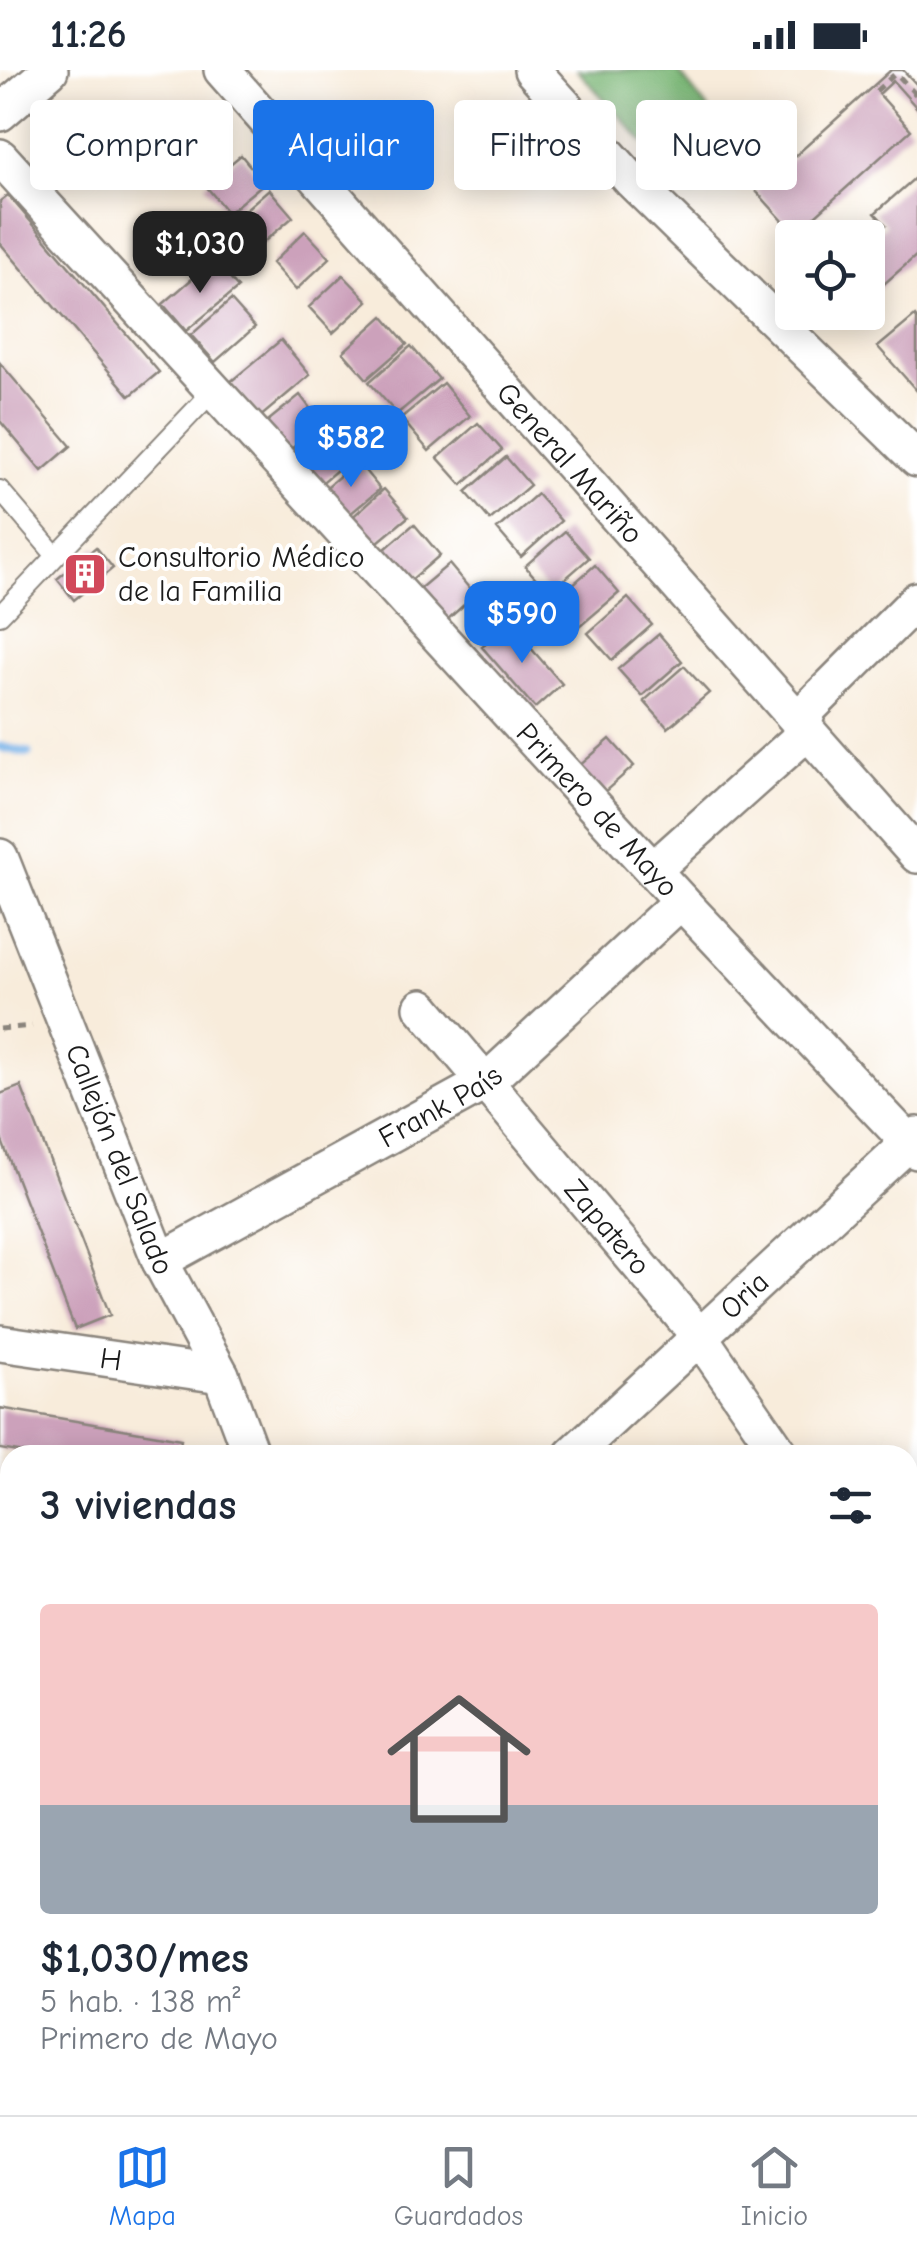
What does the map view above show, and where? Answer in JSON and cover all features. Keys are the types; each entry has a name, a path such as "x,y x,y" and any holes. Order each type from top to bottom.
{"street":[{"path":"0,113 50,70"},
{"name":"General Mariño","path":"222,70 917,855"},
{"path":"532,70 632,181 917,459"},
{"name":"Primero de Mayo","path":"0,157 681,902 914,1143"},
{"path":"653,870 798,741 809,708 917,600"},
{"name":"Callejón del Salado","path":"0,857 160,1261 221,1375 247,1445"},
{"name":"Frank País","path":"160,1261 486,1082 681,902"},
{"name":"Zapatero","path":"422,1007 700,1336 774,1445"},
{"name":"Oria","path":"583,1445 914,1143"},
{"name":"H","path":"0,1343 221,1375"}],"lane":[{"path":"0,615 214,390"},
{"path":"0,490 56,556"}],"path":[{"path":"876,91 896,73 917,96"}],"green space":[{"path":"577,70 677,70 701,100 636,100 636,134 616,112 616,100 605,100"}],"building":[{"path":"891,70 903,70 917,85 917,108 893,81 879,94 911,130 811,220 782,220 756,191 797,190 797,154"},
{"path":"241,155 253,170 256,190 228,213 209,190 233,190 233,162"},
{"path":"917,176 917,255 885,283 886,225 875,213"},
{"path":"268,190 293,217 252,252 229,224"},
{"path":"8,195 159,372 130,396 0,243 0,201"},
{"path":"305,231 330,258 296,290 272,263"},
{"path":"214,260 238,288 186,331 163,304"},
{"path":"343,275 368,301 333,333 309,307"},
{"path":"231,300 255,327 215,362 191,335"},
{"path":"383,316 407,344 367,379 343,352"},
{"path":"915,316 917,319 917,391 878,347"},
{"path":"281,340 310,375 259,418 229,383"},
{"path":"411,346 439,379 397,414 369,382"},
{"path":"0,363 71,446 42,471 0,421"},
{"path":"443,383 470,416 429,451 401,418"},
{"path":"300,395 322,424 286,453 263,425"},
{"path":"339,418 363,448 318,486 293,457"},
{"path":"478,423 502,450 462,485 438,458"},
{"path":"506,457 530,485 490,520 466,492"},
{"path":"357,461 380,489 344,519 321,492"},
{"path":"384,489 408,517 372,547 349,520"},
{"path":"537,494 561,521 521,557 497,529"},
{"path":"414,524 440,555 403,587 377,556"},
{"path":"565,531 589,558 549,593 525,566"},
{"name":"Consultorio Médico de la Familia","path":"96,547 113,568 74,600 57,579"},
{"path":"449,564 475,595 438,628 411,596"},
{"path":"595,565 619,593 579,627 555,600"},
{"path":"628,598 652,625 612,660 588,633"},
{"path":"509,623 562,684 535,708 482,647"},
{"path":"659,634 682,661 642,696 618,669"},
{"path":"684,666 709,693 668,728 644,701"},
{"path":"610,739 634,766 594,801 570,774"},
{"path":"21,1086 110,1315 75,1329 0,1136 0,1094"},
{"path":"0,1408 181,1439 180,1445 0,1445"}],"waterway":[{"path":"0,747 28,753"}],"place":[{"name":"Consultorio Médico de la Familia","path":"85,574"}]}
